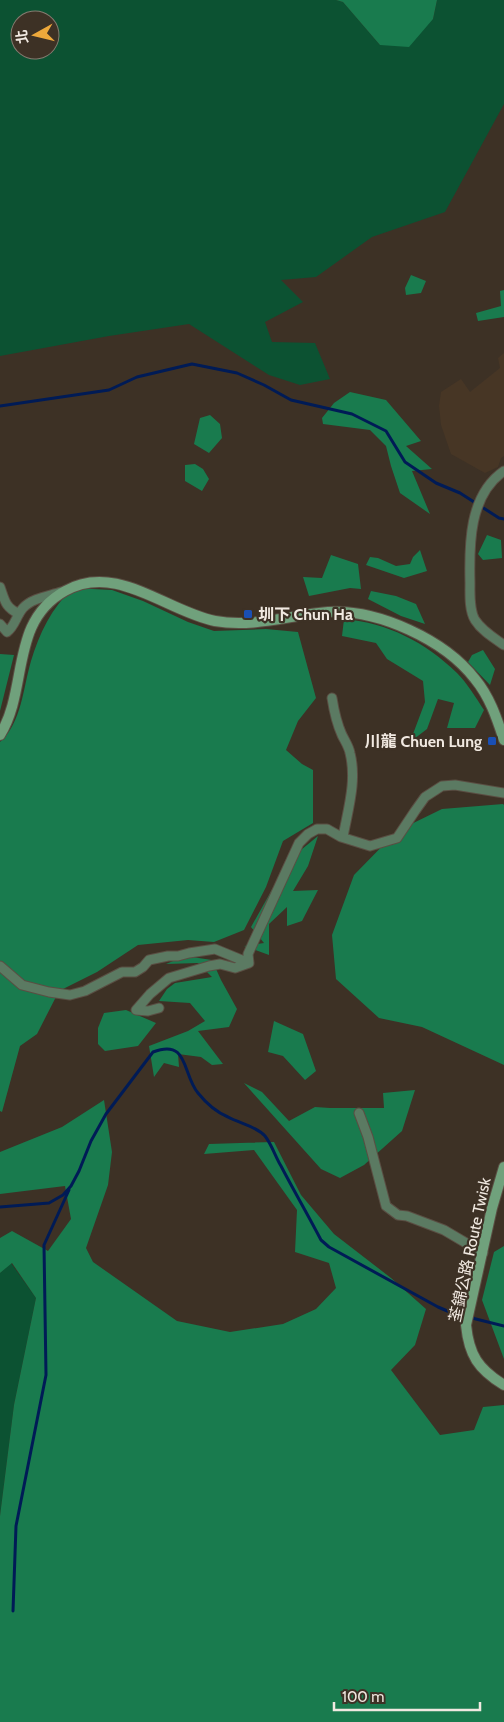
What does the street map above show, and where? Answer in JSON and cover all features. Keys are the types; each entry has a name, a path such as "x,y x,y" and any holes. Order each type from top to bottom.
{"main road":[{"path":"0,735 10,713 29,631 44,607 66,590 89,583 114,583 132,588 196,616 227,622 255,622 331,612 352,613 381,620 429,640 462,663 486,693 504,740"},
{"name":"荃錦公路 Route Twisk","path":"504,1167 492,1208 466,1325 468,1342 474,1358 491,1378 504,1385"}],"street":[{"path":"504,471 493,479 485,490 474,517 469,548 470,602 474,619 487,633 504,645"},
{"path":"0,587 6,606 19,614"},
{"path":"0,624 7,632 13,628 24,607 31,602 66,590"},
{"path":"332,698 339,726 350,753 353,775 353,785 343,837"},
{"path":"249,963 248,954 299,843 308,834 317,829 327,830 370,846 397,838 425,797 442,786 504,793"},
{"path":"0,966 22,985 70,995 86,992 122,972 136,972 150,960 168,956 215,949 249,963"},
{"path":"159,1008 148,1011 136,1010 168,978 209,966 220,964 235,968 249,963"},
{"path":"359,1114 368,1137 386,1206 398,1215 407,1216 444,1230 482,1253"}],"shaded area":[{"path":"504,353 504,456 501,458 498,467 485,473 451,454 441,425 439,406 441,392 461,379 470,392 500,368 498,358"}],"green space":[{"path":"0,0 336,0 343,2 380,45 433,19 437,0 504,0 504,104 445,212 372,237 316,277 281,280 303,302 265,322 272,342 315,343 330,379 300,385 269,375 189,324 109,336 0,356"},
{"path":"336,0 437,0 433,19 409,47 380,45 343,2"},
{"path":"411,275 426,281 421,293 406,295 405,288"},
{"path":"504,290 504,317 478,321 476,313 501,306 500,291"},
{"path":"350,392 386,400 421,441 406,446 432,469 412,471 430,514 400,493 386,446 370,430 323,424 322,418 334,403"},
{"path":"210,415 220,424 222,438 209,453 194,444 200,418"},
{"path":"195,464 203,469 209,479 202,491 185,481 185,465"},
{"path":"487,535 501,540 502,558 483,560 478,554"},
{"path":"420,550 427,571 404,578 366,565 370,557 378,558 396,566 410,564 413,557"},
{"path":"331,555 358,564 361,589 350,588 309,596 303,577 322,578"},
{"path":"73,588 112,590 214,631 266,629 298,632 316,698 298,721 286,750 302,764 313,770 313,823 283,841 266,887 244,930 214,942 188,940 138,945 97,972 59,991 37,1034 20,1046 2,1112 0,1111 0,742 13,725 17,715 31,661 42,631 65,595"},
{"path":"371,591 396,596 416,604 425,624 401,616 368,599"},
{"path":"344,619 360,621 391,630 419,643 445,662 464,681 484,710 475,728 447,728 454,703 438,699 427,729 410,742 425,702 423,681 387,659 376,643 342,636"},
{"path":"483,650 495,669 490,685 468,662 472,655"},
{"path":"0,654 14,655 0,711"},
{"path":"503,804 504,1065 422,1027 379,1018 336,979 332,935 354,875 397,831 442,809"},
{"path":"318,836 308,866 293,891 318,890 302,921 287,926 287,907 269,924 269,955 244,946 264,943 251,927 285,863"},
{"path":"185,956 212,960 237,1009 229,1027 198,1031 223,1064 212,1065 201,1057 178,1054 179,1067 164,1063 154,1077 149,1046 188,1031 205,1021 190,1003 159,1001 167,989 175,983 212,977 198,963 166,964"},
{"path":"126,1010 156,1023 138,1046 105,1051 98,1044 98,1028 104,1013"},
{"path":"274,1021 303,1034 316,1071 305,1080 283,1056 268,1052"},
{"path":"244,1083 262,1092 289,1121 315,1107 384,1108 383,1093 415,1090 402,1131 364,1165 340,1178 321,1169"},
{"path":"104,1100 112,1152 108,1185 86,1248 93,1262 177,1321 230,1332 283,1324 316,1309 336,1288 329,1263 295,1252 297,1210 254,1150 204,1154 209,1144 274,1142 301,1195 334,1234 391,1278 426,1309 415,1345 391,1370 440,1435 474,1430 483,1407 504,1405 504,1722 0,1722 0,1516 14,1405 36,1298 12,1263 0,1273 0,1238 12,1231 48,1251 71,1219 65,1186 0,1194 0,1152 62,1127"},
{"path":"504,1246 504,1359 482,1300 494,1252"},
{"path":"11,1263 36,1298 14,1405 0,1516 0,1273"}],"waterway":[{"path":"0,406 109,390 137,377 192,364 237,373 291,400 352,414 386,431 405,462 436,483 460,493 499,518 504,519"},
{"path":"0,1207 49,1203 63,1195 71,1186 79,1171 91,1141 106,1114 153,1052 165,1049 173,1050 183,1060 193,1085 208,1104 215,1110 252,1127 265,1136 321,1240 329,1247 438,1307 452,1313 504,1326"},
{"path":"13,1611 16,1526 46,1375 44,1245 69,1190"}],"place":[{"name":"圳下 Chun Ha","path":"248,614"},
{"name":"川龍 Chuen Lung","path":"492,741"}]}
